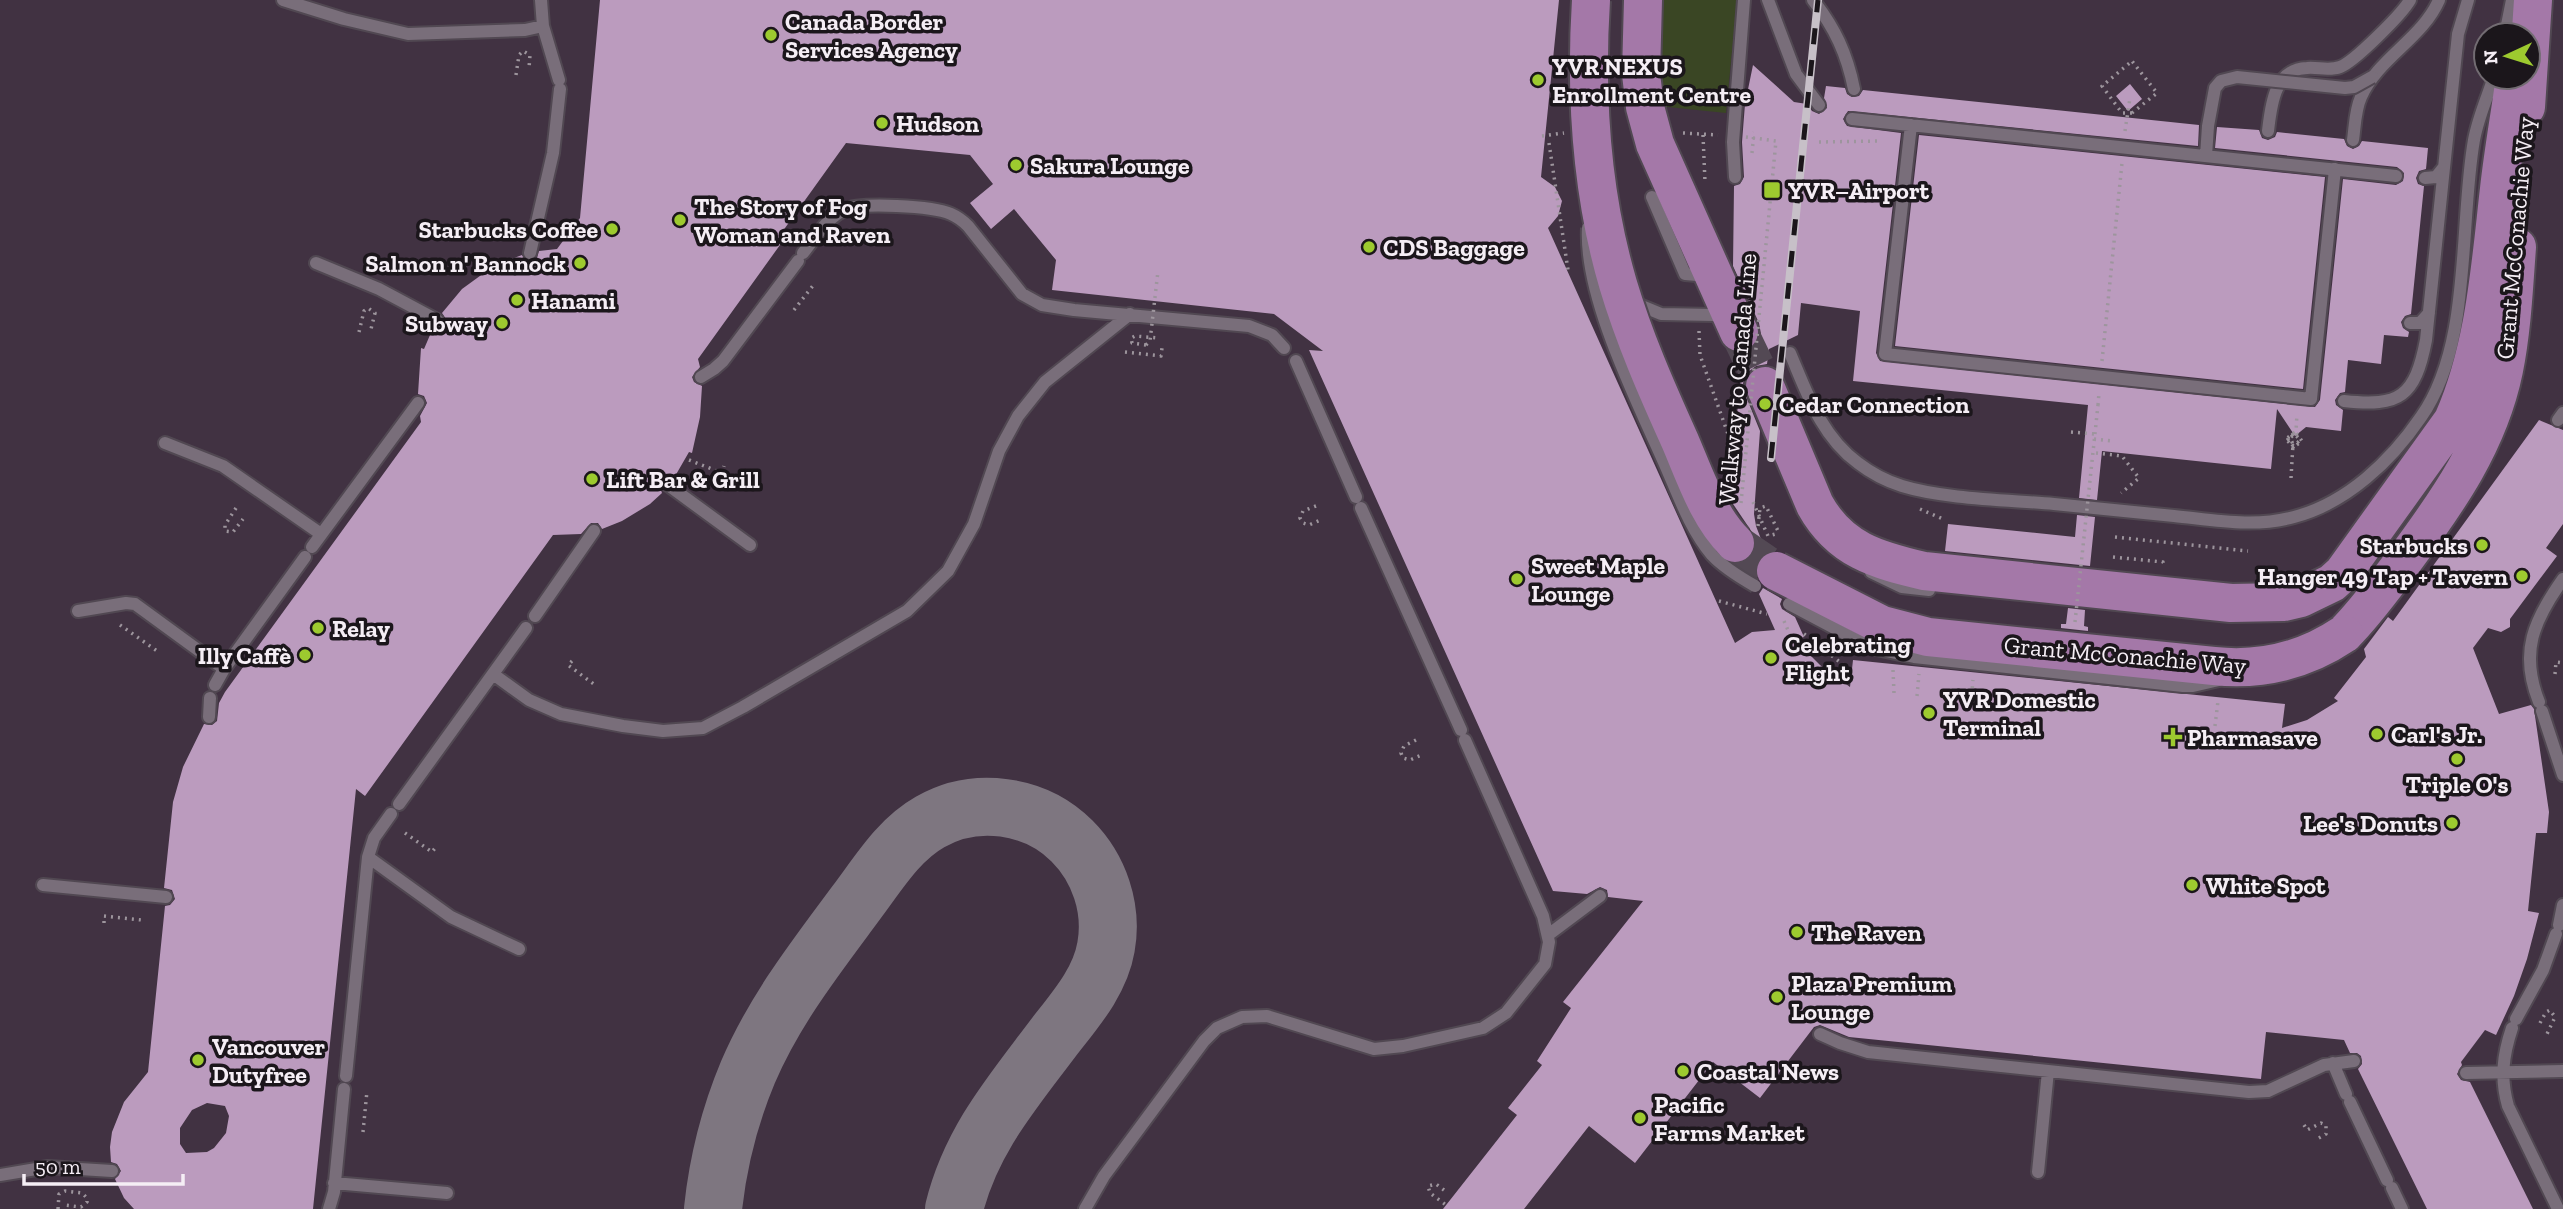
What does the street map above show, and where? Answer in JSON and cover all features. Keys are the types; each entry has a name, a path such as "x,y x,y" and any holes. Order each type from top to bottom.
{"main road":[{"path":"1643,0 1640,46 1645,107 1655,144 1739,332"},
{"path":"2523,21 2526,0"},
{"name":"Grant McConachie Way","path":"1775,593 1856,613 1905,633 2222,667 2270,666 2287,662 2326,647 2344,634 2362,616 2449,498 2482,437 2504,372 2515,277 2533,0"},
{"path":"1591,1 1589,62 1592,144 1618,283 1643,354 1709,505 1728,536 1745,530"},
{"name":"Grant McConachie Way","path":"1765,386 1824,521 1837,535 1885,562 1924,571 2231,603 2284,602 2301,598 2332,583 2356,559 2453,421 2462,401 2471,374 2487,290 2513,91"}],"lane":[{"path":"283,0 344,19 408,34 525,30 544,26"},
{"path":"530,253 553,153 560,84 544,26 541,0"},
{"path":"1735,177 1732,142 1744,0"},
{"path":"1769,0 1796,74 1819,106"},
{"path":"1813,0 1839,37 1854,89"},
{"path":"2268,131 2272,100 2285,78 2294,71 2305,68 2332,69 2352,61 2410,0"},
{"path":"2353,140 2357,106 2372,77 2426,21 2439,0"},
{"path":"2344,401 2374,404 2400,396 2410,387 2422,362 2430,309 2458,34 2468,0"},
{"path":"2508,21 2512,0"},
{"path":"2206,156 2215,88 2228,78 2345,88 2354,87 2372,77"},
{"path":"1790,353 1823,426 1838,446 1878,477 1902,486 1971,496 2246,523 2293,518 2313,511 2335,501 2385,461 2423,415 2439,384 2451,349 2473,142 2489,91"},
{"path":"1852,119 2396,176"},
{"path":"1911,125 1885,354 2311,399 2334,169"},
{"path":"1592,144 1593,186 1588,235 1590,264 1618,354 1695,529 1713,555 1775,593"},
{"path":"2425,178 2436,177 2445,164"},
{"path":"1652,197 1685,274 1713,276"},
{"path":"701,377 723,360 830,220 849,208 870,205 950,213 968,226 1019,290 1032,301 1074,310 1249,326 1272,335 1284,348"},
{"path":"1584,211 1601,274 1630,302 1661,314 1714,315 1730,322 1739,332"},
{"path":"316,263 379,289 437,320"},
{"path":"2410,323 2420,323 2430,309"},
{"path":"493,674 529,700 561,714 636,728 663,731 703,728 743,707 906,611 948,570 974,524 999,451 1018,416 1045,382 1130,314"},
{"path":"1085,1209 1116,1160 1204,1041 1217,1028 1242,1017 1267,1016 1374,1049 1403,1046 1483,1028 1506,1013 1545,964 1549,949 1543,916 1296,361"},
{"path":"215,685 308,552 418,403"},
{"path":"165,443 223,466 321,534"},
{"path":"668,485 750,545"},
{"path":"1824,521 1846,552 1874,575 1902,587 1940,591"},
{"path":"535,616 594,531"},
{"path":"2563,579 2539,615 2531,643 2531,677 2563,775"},
{"path":"2246,617 2301,598"},
{"path":"78,611 135,604 224,669"},
{"path":"329,1209 368,858 374,838 526,628"},
{"path":"209,717 210,698"},
{"path":"368,858 451,917 519,949"},
{"path":"43,885 166,897"},
{"path":"1548,935 1600,896"},
{"path":"2558,1209 2508,1105 2502,1071 2514,1023 2543,970 2558,930 2563,905"},
{"path":"1820,1034 1868,1052 2259,1092 2276,1088 2316,1067 2354,1061"},
{"path":"2333,1063 2402,1209"},
{"path":"2038,1172 2048,1071"},
{"path":"2466,1073 2563,1071"},
{"path":"0,1175 48,1167 112,1171"},
{"path":"334,1183 447,1193"}],"path":[{"path":"516,75 519,55 523,51 530,55 529,68"},
{"path":"2132,61 2157,93 2132,113 2122,113 2102,86 2132,61"},
{"path":"2074,631 2130,98"},
{"path":"1677,133 1722,136"},
{"name":"Walkway to Canada Line","path":"1745,530 1776,141 1746,137"},
{"path":"1549,142 1568,270"},
{"path":"1819,142 1909,143"},
{"path":"1157,338 1147,337 1135,336 1131,339 1135,344 1146,345 1150,341 1152,330 1158,271"},
{"path":"794,310 815,283"},
{"path":"359,332 364,311 368,308 375,313 371,329"},
{"path":"1699,329 1700,355 1734,451"},
{"path":"1125,352 1161,356 1162,348"},
{"path":"2071,432 2112,441"},
{"path":"2291,478 2292,456 2293,444 2290,438 2296,433 2302,441 2294,447 2288,439 2294,433 2300,440 2292,447 2286,439 2293,433"},
{"path":"2096,453 2122,456 2139,478 2119,495"},
{"path":"689,460 722,473 724,466"},
{"path":"2088,492 2099,493"},
{"path":"1745,530 1760,508 1766,506 1779,533 1768,536 1753,502"},
{"path":"1316,506 1303,511 1300,518 1303,523 1309,525 1323,519"},
{"path":"236,508 225,525 225,531 233,532 243,519"},
{"path":"2115,537 2248,551"},
{"path":"1775,593 1797,651"},
{"path":"1718,601 1767,614"},
{"path":"120,625 160,653"},
{"path":"1804,634 1850,670"},
{"path":"572,661 568,665 595,685"},
{"path":"2556,674 2556,662 2563,663"},
{"path":"1893,667 1894,693"},
{"path":"1917,696 1920,670"},
{"path":"1971,702 1974,676"},
{"path":"2066,712 2070,680"},
{"path":"2215,726 2218,701"},
{"path":"1416,740 1404,746 1401,753 1403,758 1410,760 1424,754"},
{"path":"405,834 432,852 436,847"},
{"path":"104,923 104,916 142,920"},
{"path":"2540,1023 2546,1012 2554,1012 2555,1017 2547,1034"},
{"path":"363,1132 368,1091"},
{"path":"2304,1125 2307,1130 2321,1123 2326,1125 2326,1134 2317,1139"},
{"path":"1444,1190 1436,1184 1428,1186 1430,1192 1446,1205"},
{"path":"58,1209 60,1194 65,1191 82,1192 87,1198 87,1202 81,1207 65,1205"}],"shaded area":[{"path":"0,0 2563,0 2563,1209 0,1209"}],"green space":[{"path":"1656,0 1737,0 1726,113 1658,106"}],"building":[{"path":"600,0 1559,0 1541,177 1555,187 1562,201 1558,216 1548,228 1735,643 1752,632 1775,630 1759,594 1763,588 1782,599 1782,609 1795,617 1804,637 1795,640 1820,665 1850,687 1853,660 2285,704 2282,728 2307,720 2338,701 2334,698 2366,657 2364,649 2388,617 2393,621 2539,420 2563,430 2563,524 2546,548 2557,556 2510,619 2510,627 2501,632 2488,628 2473,648 2499,714 2531,705 2534,709 2549,812 2547,833 2536,833 2528,911 2539,913 2527,959 2496,1035 2485,1030 2461,1062 2457,1074 2461,1080 2470,1082 2533,1209 2427,1209 2358,1069 2362,1064 2361,1056 2350,1053 2344,1040 2266,1032 2261,1079 1849,1037 1820,1025 1814,1027 1760,1098 1713,1062 1635,1163 1589,1126 1524,1209 1443,1209 1517,1115 1508,1108 1542,1065 1537,1061 1571,1008 1563,1002 1643,901 1608,897 1607,890 1600,887 1587,894 1553,891 1309,350 1323,351 1274,314 1052,290 1056,260 1014,209 991,229 970,203 993,184 970,155 846,143 780,235 785,238 698,359 700,367 692,377 694,382 702,386 700,417 692,453 689,452 674,478 668,476 661,479 659,485 662,493 650,504 622,521 602,529 598,523 591,523 581,534 553,535 365,796 356,789 313,1209 134,1209 124,1198 115,1179 121,1171 117,1164 111,1162 110,1147 112,1132 124,1102 148,1072 165,906 175,899 172,890 164,888 173,802 183,767 204,724 212,725 217,721 219,703 225,692 421,422 420,416 427,403 424,396 418,394 421,348 424,349 433,328 438,329 444,325 446,319 442,313 462,289 495,265 522,255 525,260 532,261 537,258 539,251 557,249 580,218","holes":["207,1103 225,1106 229,1116 226,1133 214,1148 207,1152 186,1153 180,1144 180,1128 192,1110"]},
{"path":"1753,65 1794,102 1807,104 1812,111 1819,114 1827,108 1824,98 1826,86 1845,88 1847,94 1852,97 1859,96 1863,90 2199,125 2198,146 1848,111 1843,119 1847,126 1901,133 1876,353 1880,361 2315,407 2320,400 2343,179 2396,185 2403,181 2404,173 2397,167 2215,148 2217,127 2259,130 2262,138 2268,140 2275,137 2277,132 2344,139 2347,146 2353,149 2362,141 2428,148 2426,169 2419,171 2416,178 2418,184 2424,186 2411,314 2405,316 2401,322 2403,328 2409,332 2408,337 2384,335 2381,364 2348,360 2345,392 2340,393 2335,400 2336,405 2343,410 2341,431 2306,427 2295,436 2277,409 2271,469 2102,451 2097,500 2079,498 2088,405 1853,381 1860,311 1801,303 1798,335 1769,349 1767,364 1756,366 1748,372 1743,383 1760,431 1754,514 1766,552 1756,562 1755,576 1750,573 1745,562 1755,551 1756,538 1729,498 1743,353 1756,345 1761,334 1759,323 1733,266 1734,186 1740,184 1744,177 1742,142 1745,104"},
{"path":"2130,84 2142,99 2128,111 2116,96"},
{"path":"1919,135 2325,177 2303,389 1895,346"},
{"path":"2077,515 2095,517 2090,566 1945,551 1948,524 2075,537"},
{"path":"2068,608 2085,610 2084,626 2088,627 2088,631 2061,628 2061,624 2066,624"}],"taxiway":[{"path":"713,1209 726,1139 748,1072 783,1005 826,943 889,858 919,829 948,814 966,809 1004,808 1023,812 1057,828 1082,852 1102,889 1108,932 1103,960 1086,995 1008,1098 982,1139 961,1184 954,1209"}],"tunnel":[{"path":"1739,332 1765,386"},
{"path":"1735,543 1776,571"}],"railway":[{"path":"1771,458 1818,0"}],"place":[{"name":"Canada Border Services Agency","path":"771,35"},
{"name":"YVR NEXUS Enrollment Centre","path":"1538,80"},
{"name":"Hudson","path":"882,123"},
{"name":"Sakura Lounge","path":"1016,165"},
{"name":"YVR–Airport","path":"1772,190"},
{"name":"The Story of Fog Woman and Raven","path":"680,220"},
{"name":"Starbucks Coffee","path":"612,229"},
{"name":"CDS Baggage","path":"1369,247"},
{"name":"Salmon n' Bannock","path":"580,263"},
{"name":"Hanami","path":"517,300"},
{"name":"Subway","path":"502,323"},
{"name":"Cedar Connection","path":"1765,404"},
{"name":"Lift Bar & Grill","path":"592,479"},
{"name":"Starbucks","path":"2482,545"},
{"name":"Hanger 49 Tap + Tavern","path":"2522,576"},
{"name":"Sweet Maple Lounge","path":"1517,579"},
{"name":"Relay","path":"318,628"},
{"name":"Illy Caffè","path":"305,655"},
{"name":"Celebrating Flight","path":"1771,658"},
{"name":"YVR Domestic Terminal","path":"1929,713"},
{"name":"Carl's Jr.","path":"2377,734"},
{"name":"Pharmasave","path":"2173,737"},
{"name":"Triple O's","path":"2457,759"},
{"name":"Lee's Donuts","path":"2452,823"},
{"name":"White Spot","path":"2192,885"},
{"name":"The Raven","path":"1797,932"},
{"name":"Plaza Premium Lounge","path":"1777,997"},
{"name":"Vancouver Dutyfree","path":"198,1060"},
{"name":"Coastal News","path":"1683,1071"},
{"name":"Pacific Farms Market","path":"1640,1118"}]}
